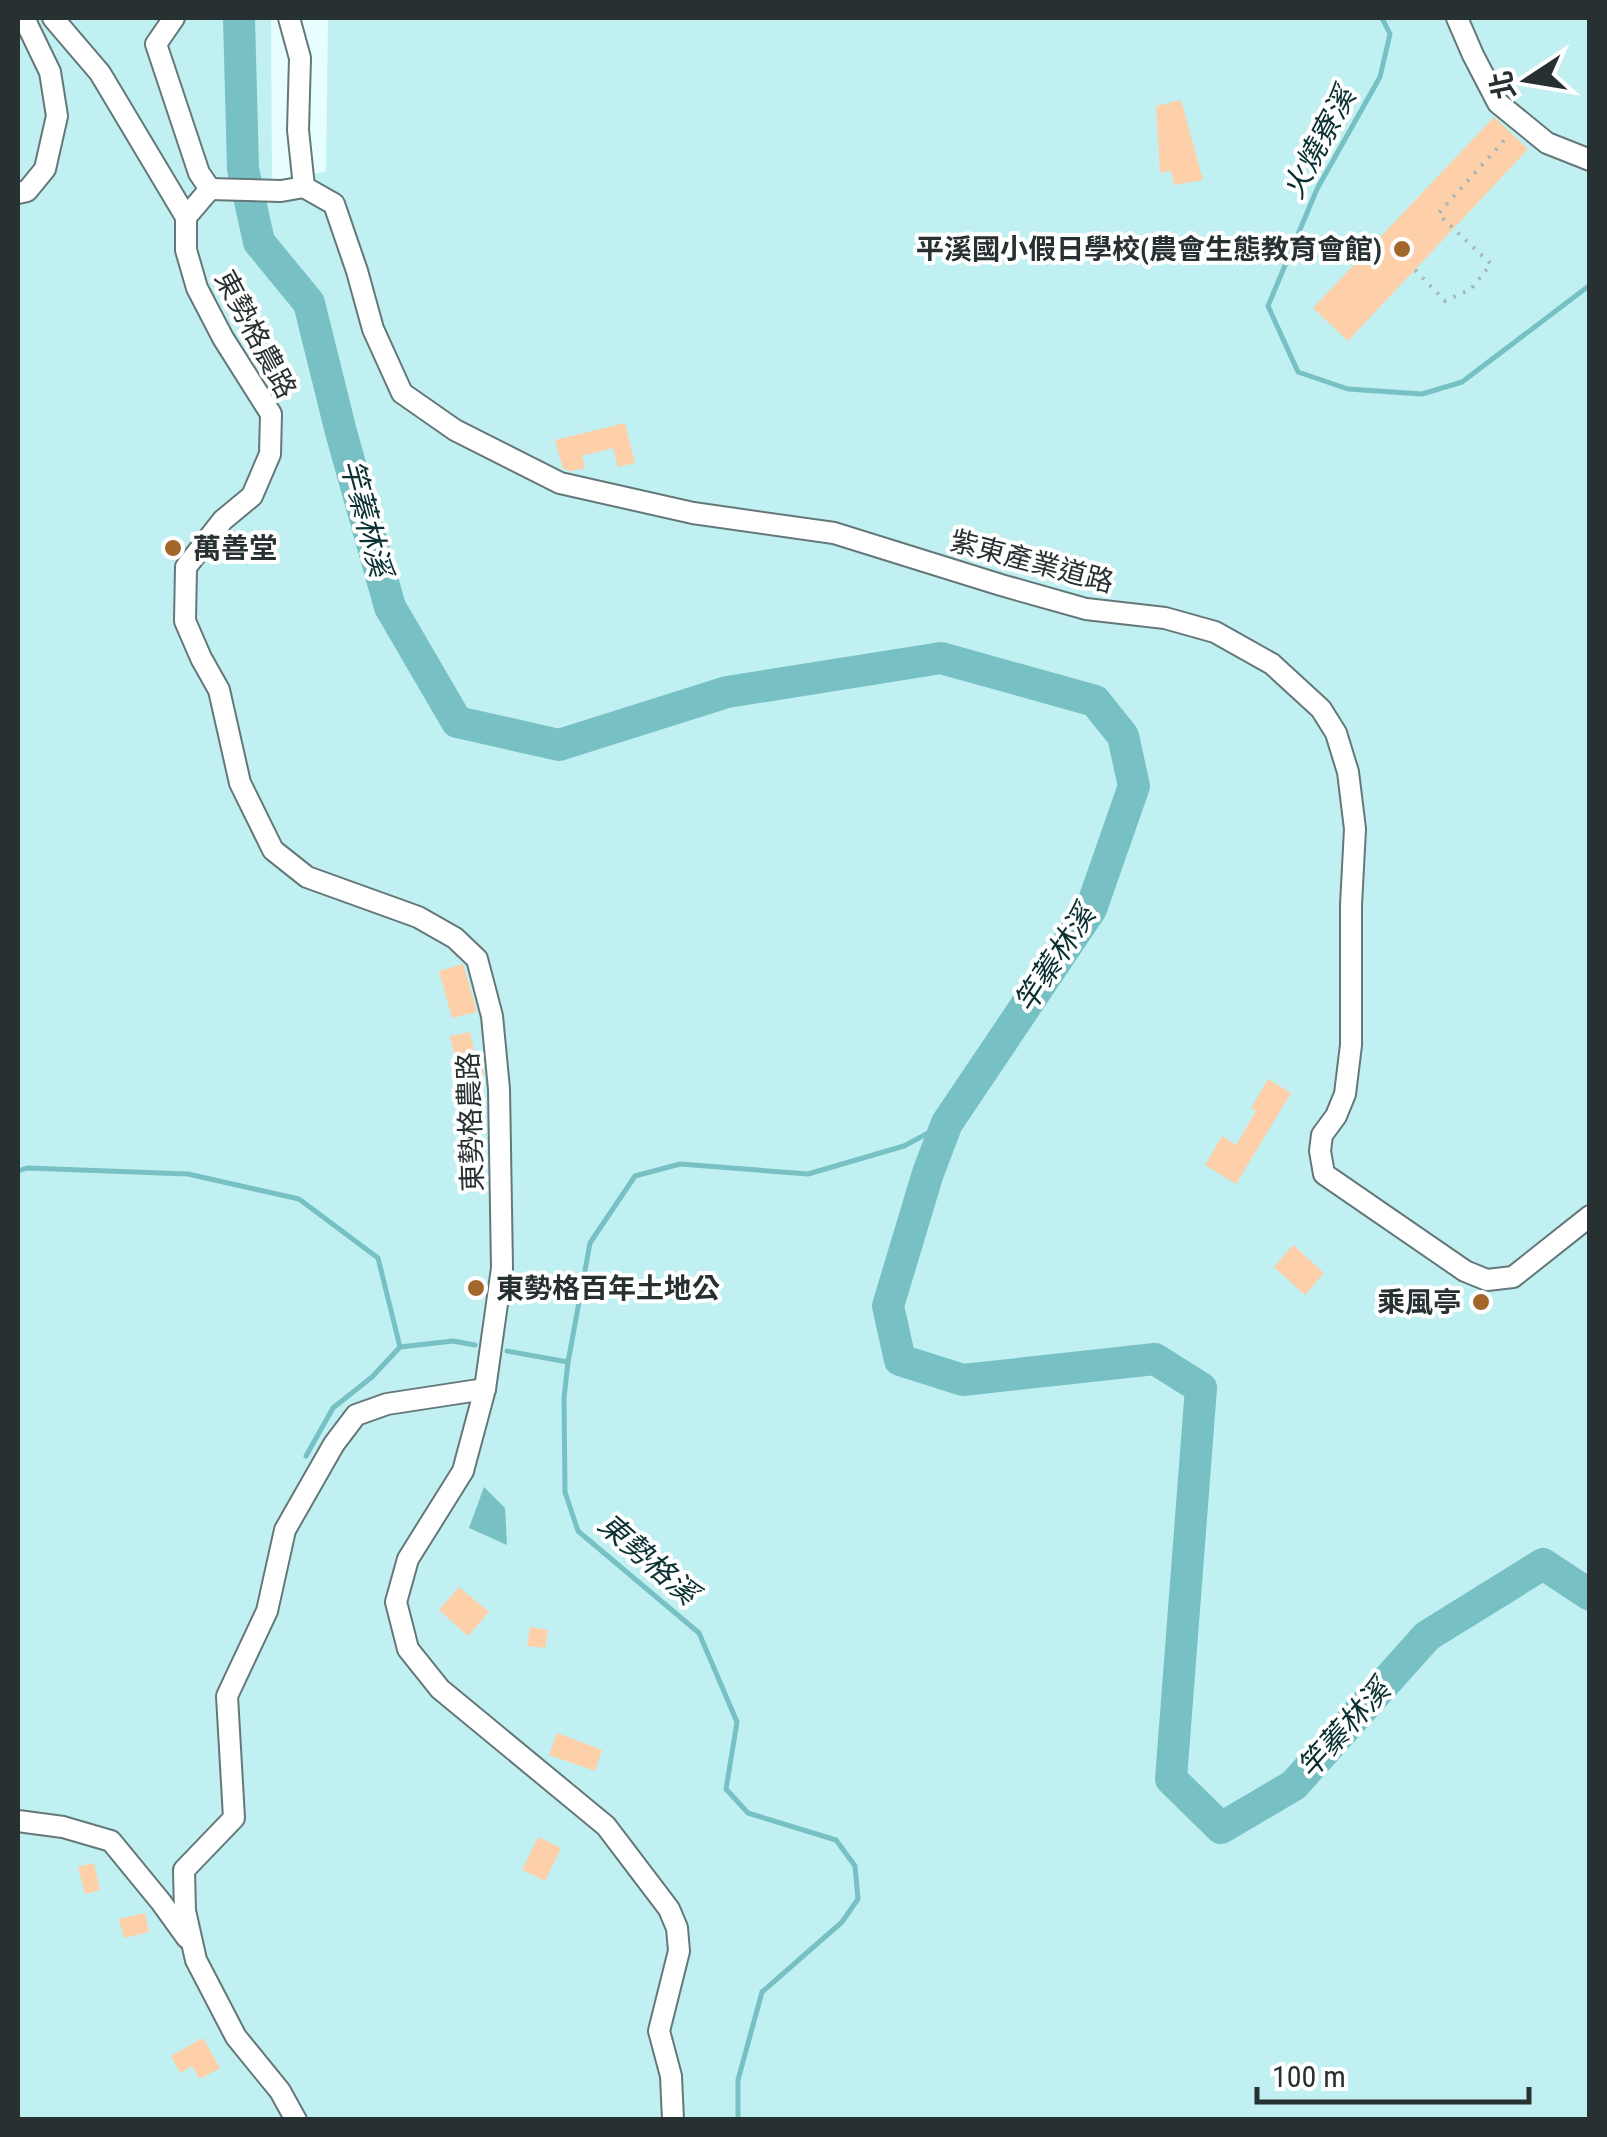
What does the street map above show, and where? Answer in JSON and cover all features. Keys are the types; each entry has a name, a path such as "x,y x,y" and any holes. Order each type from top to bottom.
{"street":[{"path":"18,194 27,191 45,169 57,116 50,72 24,18"},
{"path":"54,18 100,73 186,217 210,189"},
{"path":"174,18 156,44 199,172 210,189"},
{"path":"210,189 304,187 298,130 300,58 290,18"},
{"path":"1457,18 1498,103 1547,143 1590,160"},
{"name":"紫東產業道路","path":"304,187 334,204 373,329 402,393 455,430 560,484 693,513 834,533 1086,609 1165,618 1215,632 1272,664 1321,709 1336,733 1348,772 1355,829 1351,1046 1345,1094 1322,1135 1324,1174 1465,1272 1487,1280 1513,1277 1590,1216"},
{"name":"東勢格農路","path":"186,217 186,250 197,288 271,414 270,454 252,496 223,520 186,567 185,621 219,690 240,783 273,850 307,876 418,917 455,938 477,960 492,1016 499,1089 502,1268 485,1389 462,1471 408,1559 396,1602 408,1649 440,1689 606,1826 669,1909 677,1928 679,1951 659,2031 671,2076 673,2120"},
{"path":"296,2120 280,2091 236,2037 196,1960 186,1911 184,1870 234,1818 227,1696 267,1611 284,1530 334,1444 356,1416 387,1404 485,1389"},
{"path":"18,1821 63,1827 111,1841 194,1948"}],"path":[{"path":"1415,270 1445,301 1471,289 1491,264 1438,214 1521,122"}],"shaded area":[{"path":"18,18 271,18 272,184 326,171 328,18 1589,18 1589,2119 18,2119"},
{"path":"484,1487 505,1508 507,1545 469,1528"}],"building":[{"path":"1181,100 1203,180 1174,185 1171,171 1160,173 1156,106"},
{"name":"平溪國小假日學校(農會生態教育會館)","path":"1494,117 1528,149 1348,341 1313,308"},
{"path":"625,423 635,463 618,467 613,448 582,456 585,468 563,469 555,440"},
{"path":"463,964 477,1012 452,1018 439,971"},
{"path":"470,1032 476,1060 482,1058 484,1077 461,1083 450,1036"},
{"path":"1268,1079 1291,1093 1236,1184 1205,1165 1222,1136 1236,1145 1256,1111 1251,1108"},
{"path":"1293,1245 1324,1273 1305,1295 1274,1267"},
{"name":"乘風亭","path":"1481,1291 1492,1302 1481,1313 1470,1302"},
{"path":"459,1587 489,1612 468,1636 439,1610"},
{"path":"530,1627 548,1630 545,1648 527,1646"},
{"path":"557,1733 602,1750 595,1771 549,1755"},
{"path":"538,1837 561,1848 545,1881 522,1870"},
{"path":"94,1863 100,1890 85,1894 78,1867"},
{"path":"145,1913 149,1932 124,1938 119,1919"},
{"path":"203,2038 220,2068 200,2079 192,2066 180,2073 171,2056"}],"waterway":[{"name":"竿蓁林溪","path":"239,18 243,169 259,242 309,303 390,607 457,722 559,745 727,692 941,658 1095,701 1123,736 1134,786 1091,909 947,1123 888,1306 900,1360 963,1380 1155,1359 1201,1388 1171,1779 1221,1828 1294,1785 1427,1636 1543,1564 1590,1595"},
{"name":"火燒寮溪","path":"1382,18 1390,34 1380,77 1317,189 1268,306 1298,372 1348,389 1422,394 1462,382 1590,285"},
{"name":"東勢格溪","path":"738,2120 738,2080 762,1992 842,1922 858,1899 855,1866 836,1840 748,1813 726,1789 737,1722 699,1633 578,1531 565,1492 564,1398 590,1243 635,1176 680,1164 808,1174 904,1146 947,1123"},
{"path":"18,1171 27,1168 188,1174 299,1199 378,1258 400,1347 453,1341 475,1345"},
{"path":"306,1456 333,1408 372,1377 400,1347"},
{"path":"507,1351 568,1362"}],"place":[{"name":"平溪國小假日學校(農會生態教育會館)","path":"1402,249"},
{"name":"萬善堂","path":"173,548"},
{"name":"東勢格百年土地公","path":"476,1288"},
{"name":"乘風亭","path":"1481,1302"}]}
